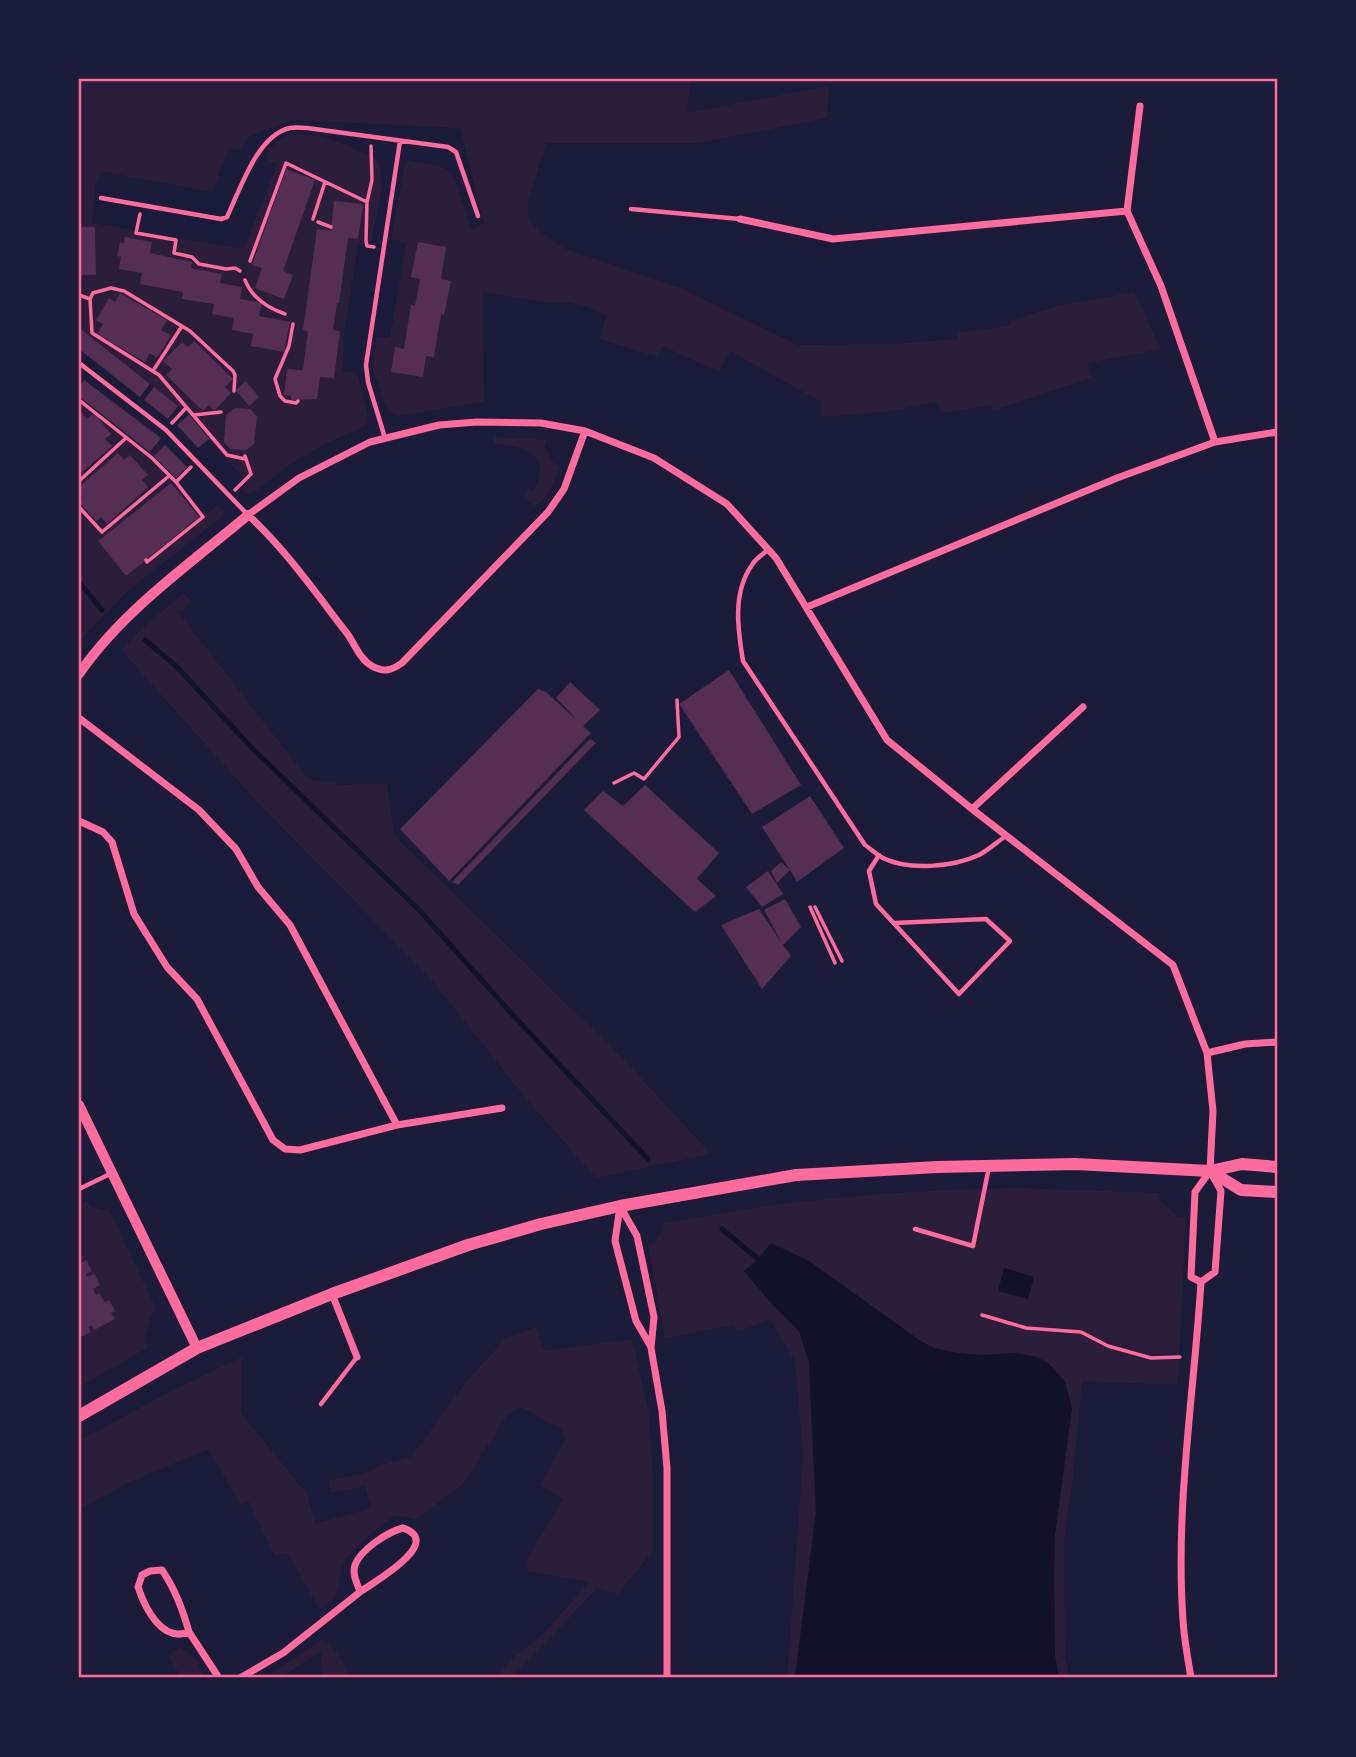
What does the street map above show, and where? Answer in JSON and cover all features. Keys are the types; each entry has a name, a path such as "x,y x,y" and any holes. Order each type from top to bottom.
{"main road":[{"path":"79,1416 197,1348 332,1294 468,1245 541,1224 620,1206 796,1175 1075,1164 1210,1171 1242,1164 1277,1167"},
{"path":"1210,1171 1241,1190 1277,1192"}],"street":[{"path":"1140,106 1127,211 1161,286 1215,442"},
{"path":"740,219 833,240 1127,211"},
{"path":"80,671 95,650 139,607 248,515 299,478 334,458 385,438 439,425 477,422 541,423 585,431 654,458 727,504 768,549 807,607 887,740 972,810 1173,965 1208,1053 1213,1111 1210,1171 1221,1191 1215,1272 1201,1282"},
{"path":"248,515 275,542 349,635 370,666 392,670 402,663 548,512 564,489 585,431"},
{"path":"807,607 1117,478 1215,442 1277,432"},
{"path":"972,810 1083,707"},
{"path":"79,718 199,810 236,849 258,887 290,925 397,1125"},
{"path":"80,823 103,832 112,842 134,914 167,967 197,999 273,1140 285,1149 300,1150 397,1125 502,1108"},
{"path":"1208,1053 1245,1044 1277,1042"},
{"path":"79,1105 197,1348"},
{"path":"1201,1282 1191,1277 1195,1192 1210,1171"},
{"path":"620,1206 615,1241 636,1321 651,1348"},
{"path":"620,1206 637,1236 654,1317 651,1348 662,1411 667,1468 667,1678"},
{"path":"1191,1678 1183,1622 1181,1554 1201,1282"},
{"path":"332,1294 357,1356"},
{"path":"240,1678 284,1653 360,1592 410,1557 416,1537 412,1531 403,1528 395,1530 364,1552 355,1564 354,1576 360,1592"},
{"path":"189,1632 182,1635 173,1634 152,1617 138,1587 142,1575 162,1570 179,1600 189,1632 219,1678"}],"lane":[{"path":"101,198 221,219 227,217 257,153 279,133 290,128 307,128 448,147 456,152 478,216"},
{"path":"385,438 368,382 366,365 400,141"},
{"path":"631,209 740,219"},
{"path":"79,363 166,430 248,515"},
{"path":"768,549 752,565 740,591 737,627 743,661 865,845 883,858 914,866 940,865 962,861 981,853 1006,836"},
{"path":"879,855 869,871 876,904 959,994 1010,941 986,919 894,923"},
{"path":"915,1229 973,1246 989,1166"},
{"path":"79,1189 112,1173"},
{"path":"321,1404 357,1356"}],"path":[{"path":"371,137 372,180 367,202 366,241 367,246 383,250"},
{"path":"250,261 286,163 367,202"},
{"path":"313,219 325,182"},
{"path":"142,205 136,233 176,240 174,253 192,257 199,264 235,268 240,271"},
{"path":"318,222 331,228"},
{"path":"245,280 248,288 260,300 272,310 285,314"},
{"path":"229,495 251,477 245,457 227,455 179,397 153,371 92,333 90,299 93,293 111,288 124,290 183,326 233,371 234,391"},
{"path":"79,295 90,299"},
{"path":"293,324 289,346 275,379 280,397 290,402 298,401"},
{"path":"153,371 183,326"},
{"path":"79,401 127,437 170,476 203,517 147,562 146,560"},
{"path":"166,430 186,408"},
{"path":"194,415 221,412"},
{"path":"79,481 127,437"},
{"path":"176,482 198,461"},
{"path":"79,507 102,532 170,476"},
{"path":"614,783 634,773 644,779 679,737 677,700"},
{"path":"835,963 812,907 842,961"},
{"path":"982,1315 1026,1328 1081,1332 1108,1346 1151,1358 1180,1357"}],"shaded area":[{"path":"79,79 691,79 687,113 829,86 827,118 699,143 546,143 528,203 528,218 538,230 564,248 683,289 797,345 893,344 958,339 957,333 1011,326 1011,320 1058,306 1134,292 1161,349 1088,363 1092,378 994,410 992,405 941,413 938,402 884,412 821,417 821,402 730,351 719,372 662,346 658,357 600,339 606,315 585,306 483,292 484,402 401,416 388,412 373,370 376,337 390,338 406,243 391,239 405,163 408,160 442,167 452,172 472,230 484,223 460,128 291,120 246,138 243,148 237,150 229,147 212,192 104,172 96,180 92,223 244,249 277,164 269,161 266,155 276,143 288,136 317,136 374,157 380,164 382,188 371,244 358,245 343,339 343,372 356,372 358,376 368,417 367,425 319,447 288,466 253,493 245,494 243,489 248,483 178,406 82,330 79,324"},
{"path":"79,396 150,452 157,443 162,448 155,456 206,514 217,506 223,509 223,516 129,590 79,641"},
{"path":"493,437 547,440 545,447 554,464 559,466 548,493 535,506 522,497 528,489 533,491 539,479 538,461 526,450 494,444"},
{"path":"184,593 192,602 179,613 308,779 342,785 387,783 394,835 631,1067 711,1154 596,1178 528,1101 430,978 256,801 121,650"},
{"path":"1018,1188 1160,1193 1159,1200 1179,1217 1186,1217 1178,1385 1082,1381 1064,1540 1065,1656 1070,1678 1059,1678 1055,1656 1055,1534 1072,1408 1065,1382 1048,1363 1034,1356 1014,1353 982,1355 934,1348 809,1261 758,1259 744,1271 799,1331 809,1362 816,1512 795,1678 787,1678 803,1456 795,1361 770,1320 737,1332 734,1325 665,1338 648,1244 654,1243 662,1231 661,1224 750,1209 883,1194"},
{"path":"88,1201 90,1206 103,1210 108,1208 157,1310 152,1313 144,1342 147,1348 79,1387 79,1205"},
{"path":"771,1243 809,1261 934,1348 982,1355 1014,1353 1034,1356 1048,1363 1065,1382 1072,1408 1055,1534 1055,1656 1059,1678 795,1678 816,1512 809,1362 799,1331 744,1271"},
{"path":"1004,1268 1034,1277 1028,1299 998,1291"},
{"path":"536,1327 544,1351 632,1339 649,1412 653,1476 653,1551 618,1594 597,1588 512,1678 496,1678 511,1660 545,1632 589,1582 528,1571 525,1562 564,1498 539,1486 565,1440 562,1430 521,1407 507,1415 463,1484 415,1520 399,1516 389,1520 352,1552 341,1569 336,1593 319,1609 288,1553 275,1556 248,1501 240,1505 209,1449 132,1481 79,1509 79,1441 169,1392 242,1357 241,1413 307,1494 315,1524 371,1508 365,1486 330,1493 328,1480 362,1474 412,1456 465,1383 506,1338"},
{"path":"322,1639 342,1661 348,1678 323,1678 321,1651 280,1678 265,1678"},
{"path":"181,1647 197,1660 204,1678 181,1678 168,1655"}],"building":[{"path":"286,169 315,180 283,271 293,275 284,299 255,288 262,268 252,265"},
{"path":"334,201 363,204 358,239 348,238 337,303 333,330 340,331 334,378 320,377 317,399 291,400 291,396 284,395 287,369 303,370 308,331 303,330 317,229 331,231"},
{"path":"79,227 95,227 96,275 79,275"},
{"path":"125,237 152,242 150,253 192,262 191,268 222,274 220,283 242,287 240,299 262,303 259,316 290,322 284,352 251,346 253,334 232,330 234,318 212,314 214,304 182,299 183,292 140,284 142,273 119,269 121,257 117,256 120,242 124,243"},
{"path":"418,242 446,247 441,279 451,281 444,315 441,314 434,357 426,356 423,377 391,372 395,347 404,349 411,305 415,306 420,279 411,277"},
{"path":"120,293 167,320 161,330 171,335 157,358 150,353 145,362 97,334 103,324 96,320 109,298 115,302"},
{"path":"82,330 150,384 140,397 79,349 79,334"},
{"path":"194,341 233,379 225,387 231,393 214,411 209,405 203,411 166,375 172,369 163,361 182,342 188,347"},
{"path":"84,380 161,438 150,452 79,396 79,387"},
{"path":"246,381 259,397 249,406 236,390"},
{"path":"154,387 178,406 168,419 144,400"},
{"path":"235,408 250,409 257,417 254,444 246,450 230,449 224,442 226,415"},
{"path":"81,412 87,419 94,413 111,434 105,439 112,446 79,475 79,414"},
{"path":"189,415 209,439 198,448 177,425"},
{"path":"165,445 187,467 176,478 154,456"},
{"path":"118,453 124,460 130,455 148,475 142,480 148,487 107,524 101,517 96,521 79,502 82,496 79,487"},
{"path":"171,483 199,517 126,576 98,541"},
{"path":"729,670 801,785 752,814 679,704"},
{"path":"570,682 600,710 583,726 591,733 449,881 400,829 538,689 546,692 578,721 556,698"},
{"path":"590,739 596,743 458,885 452,882"},
{"path":"645,785 719,853 697,879 716,896 695,912 584,810 603,791 623,806"},
{"path":"810,796 844,848 797,882 762,827"},
{"path":"781,862 790,870 777,883 771,871"},
{"path":"768,871 783,894 762,907 746,887"},
{"path":"785,899 801,927 783,945 791,956 762,989 721,925 759,909 782,943 764,910"},
{"path":"79,1260 81,1263 86,1260 92,1271 86,1274 88,1277 94,1274 100,1285 93,1289 105,1302 109,1300 115,1311 111,1313 115,1319 94,1330 92,1325 88,1327 91,1332 79,1338"}],"waterway":[{"path":"79,582 102,610"},
{"path":"145,640 176,666 251,747 420,911 648,1159"},
{"path":"722,1229 758,1259"}]}
